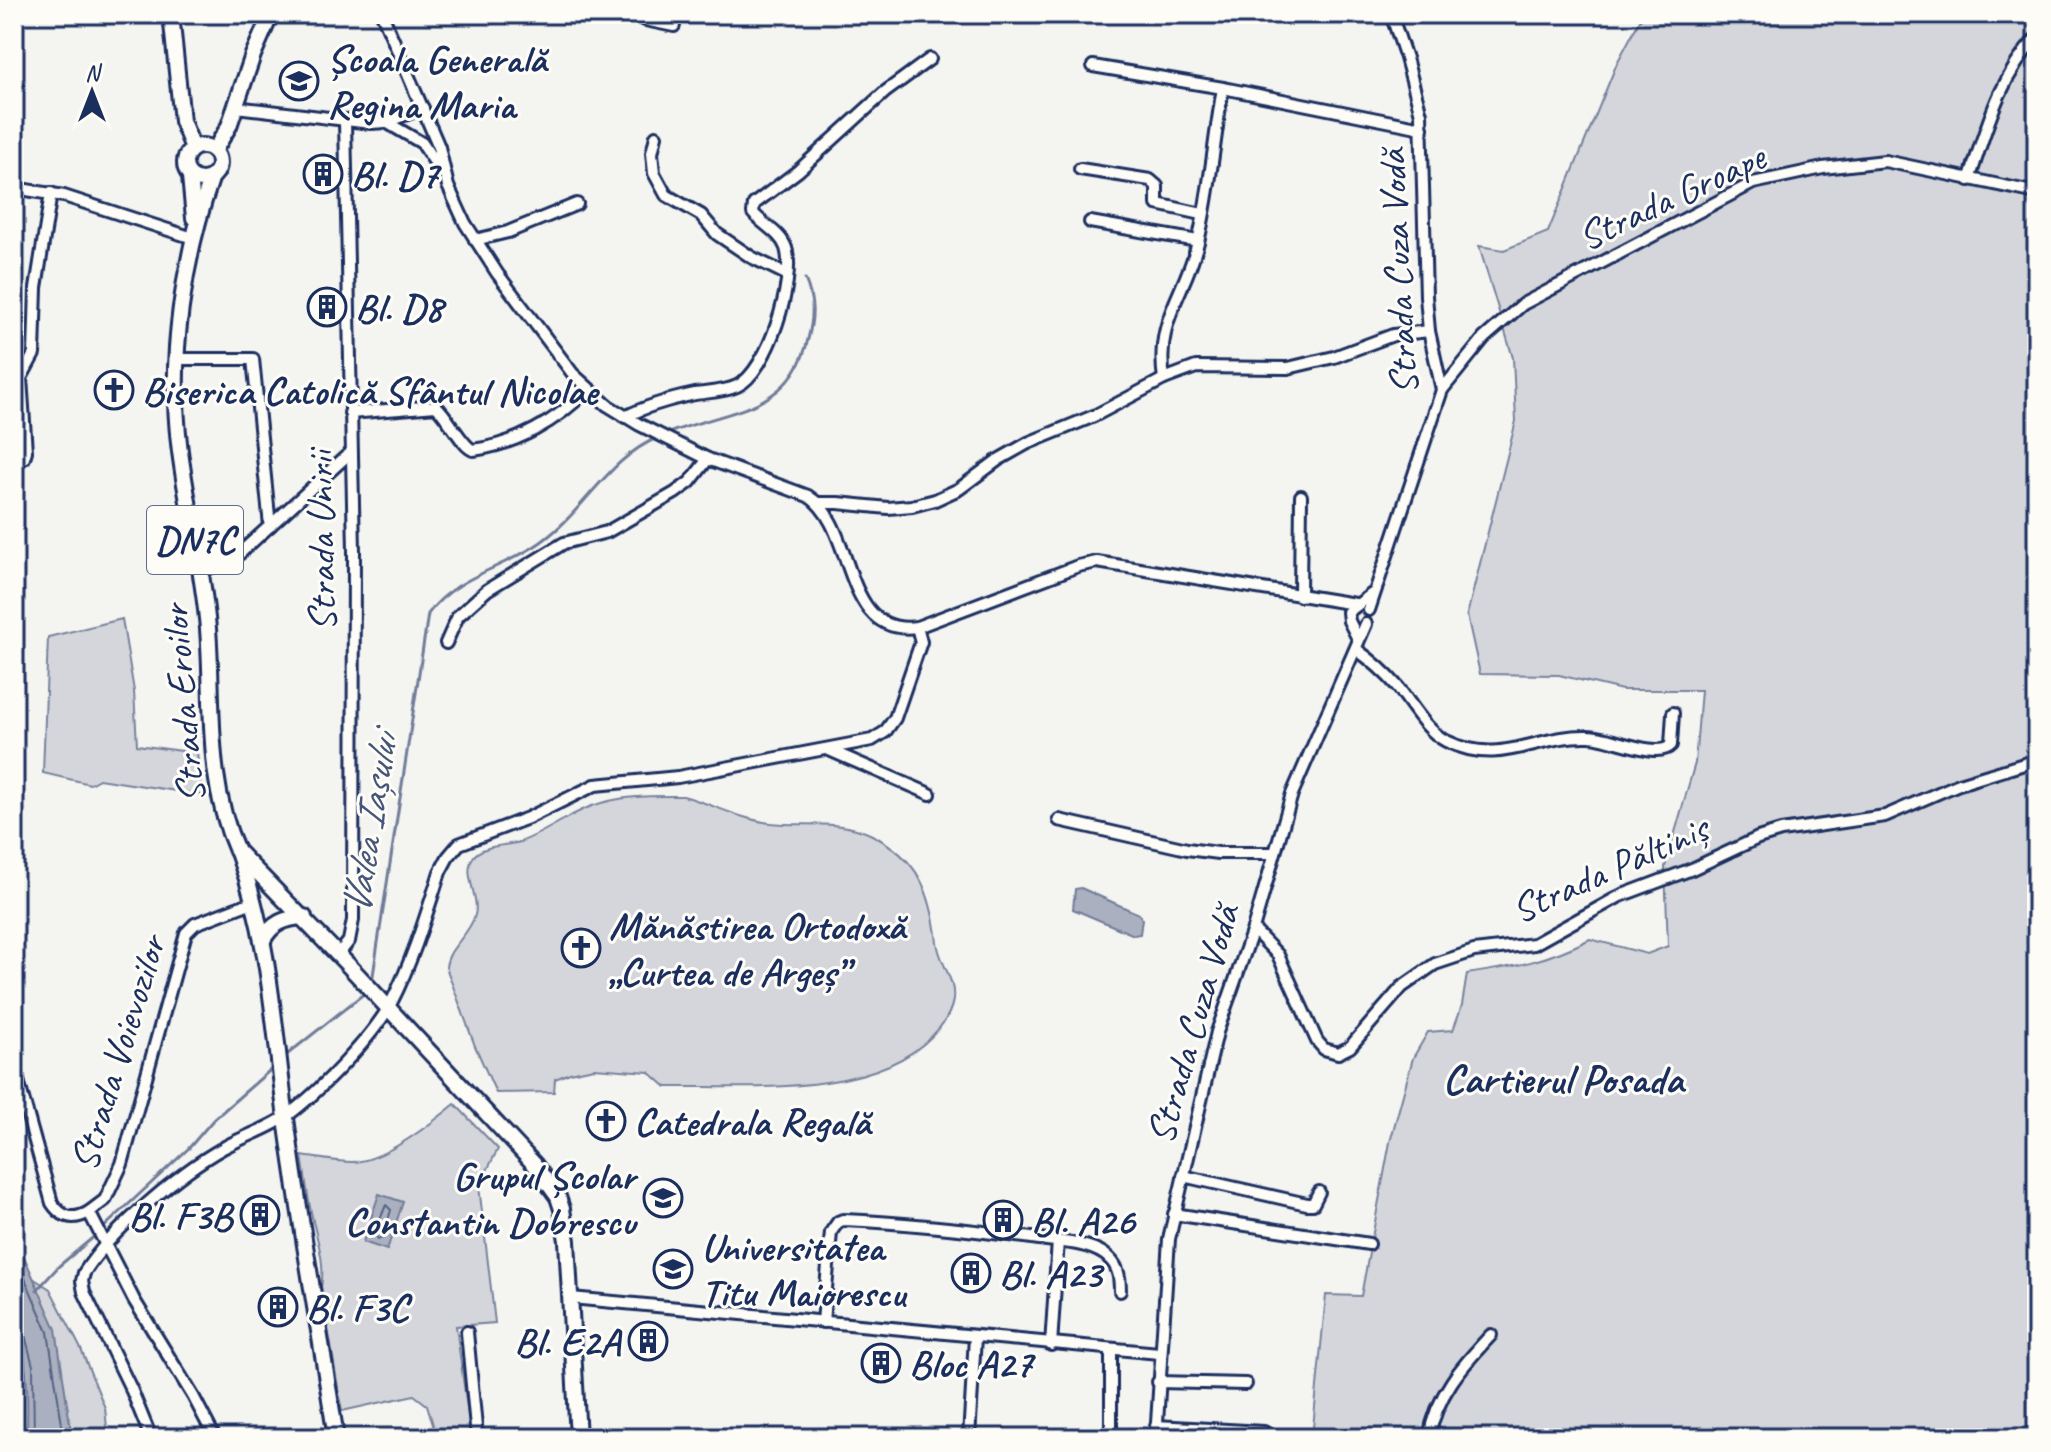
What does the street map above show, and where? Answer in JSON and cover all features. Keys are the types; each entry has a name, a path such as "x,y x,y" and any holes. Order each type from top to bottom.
{"main road":[{"path":"171,14 182,121 193,148"},
{"path":"194,232 190,176 185,162 193,148 204,146 214,151 223,139 271,14"},
{"name":"DN7C","path":"211,179 220,165 214,151"},
{"path":"190,176 200,180 211,179"},
{"name":"Strada Eroilor","path":"211,179 194,232 176,359 179,443 209,637 214,773 226,823 237,851 304,917 530,1159 558,1197 565,1220 571,1298"},
{"name":"DN7C","path":"237,851 255,901 263,940 281,1082 336,1438"},
{"path":"263,940 278,923 304,917"},
{"path":"571,1298 578,1438"}],"street":[{"path":"382,14 439,147 448,186"},
{"path":"632,14 674,26"},
{"path":"1391,14 1406,58 1422,128"},
{"path":"1969,180 1999,91 2037,37"},
{"path":"625,417 677,399 731,388 753,374 776,326 786,274 786,247 753,213 754,204 798,171 885,92 930,59"},
{"name":"Strada Cuza Vodă","path":"1093,66 1223,88 1422,128 1423,259 1429,331 1442,390 1372,593 1361,606 1350,607 1350,621"},
{"path":"1164,379 1161,359 1163,333 1198,241 1223,88"},
{"path":"236,107 345,121 386,122 423,108"},
{"name":"Strada Unirii","path":"338,955 349,941 353,920 351,452 345,121"},
{"path":"386,122 413,136 432,156 475,240 557,356 587,390 625,417 675,443 819,503 828,515 868,610 890,627 917,627 1078,566 1097,562 1361,606"},
{"path":"656,136 652,153 654,173 666,195 701,215 709,228 751,257 786,274"},
{"name":"Strada Groape","path":"1442,390 1484,338 1523,304 1753,183 1873,160 2037,193"},
{"path":"1080,169 1150,180 1157,186 1157,204 1202,214"},
{"path":"14,188 51,193 194,232"},
{"path":"14,464 24,458 26,433 21,378 34,354 36,288 51,193"},
{"path":"475,240 508,232 577,204"},
{"path":"1090,222 1198,241"},
{"path":"819,503 888,508 935,500 959,489 998,460 1028,443 1094,416 1164,379 1208,365 1288,368 1351,352 1393,335 1429,331"},
{"path":"176,359 253,359 270,526"},
{"path":"350,413 436,406 455,427 464,445 473,450 538,429 570,407 587,390"},
{"path":"201,572 239,554 351,452"},
{"path":"446,643 458,616 487,590 564,543 607,532 656,504 690,482 708,459"},
{"path":"1300,596 1301,496"},
{"path":"1332,603 1350,621 1362,626 1366,624"},
{"name":"Strada Cuza Vodă","path":"1156,1438 1167,1255 1217,1032 1306,760 1369,620 1361,606"},
{"path":"1350,621 1357,644 1440,737 1448,742 1484,751 1515,751 1565,737 1591,736 1662,751 1671,745 1673,713"},
{"name":"Strada Voievozilor","path":"151,1438 82,1286 84,1273 104,1241 144,1207 194,1166 286,1116 354,1050 405,972 440,872 459,844 528,818 595,785 678,777 872,740 892,726 921,642 917,627"},
{"path":"829,750 930,794"},
{"name":"Strada Păltiniș","path":"1253,929 1278,955 1317,1041 1324,1049 1338,1053 1350,1047 1402,987 1435,964 1464,954 1534,944 1611,901 1692,869 1758,838 1781,831 1885,816 1959,784 2037,760"},
{"name":"Strada Cuza Vodă","path":"1059,820 1187,849 1218,853 1274,853"},
{"name":"Strada Voievozilor","path":"89,1212 105,1200 122,1164 186,933 195,924 255,901"},
{"path":"14,1066 52,1203 64,1216 79,1217 89,1212 139,1308 215,1438"},
{"path":"1183,1176 1307,1204 1313,1204 1319,1192"},
{"path":"1174,1214 1369,1244"},
{"path":"823,1322 831,1232 838,1222 989,1232 1097,1249 1120,1273 1120,1291"},
{"path":"1051,1345 1058,1241"},
{"path":"571,1298 1159,1353"},
{"path":"467,1332 477,1438"},
{"path":"1429,1438 1432,1419 1445,1390 1491,1335"},
{"path":"969,1438 975,1337"},
{"path":"1111,1350 1111,1438"},
{"path":"1158,1382 1246,1384"},
{"path":"1156,1426 1264,1432"}],"shaded area":[{"path":"1643,14 2037,14 2037,1438 1312,1438 1326,1295 1361,1296 1390,1142 1413,1058 1428,1032 1453,1030 1462,1005 1467,974 1530,962 1590,939 1647,954 1668,946 1665,867 1695,763 1701,690 1622,690 1559,675 1480,674 1467,615 1516,421 1513,358 1479,246 1504,250 1548,232 1617,63"},
{"path":"122,619 134,691 137,745 197,753 202,795 99,779 90,784 43,773 48,637"},
{"path":"683,796 759,821 835,825 860,830 888,844 901,855 912,866 926,892 938,949 952,985 953,1000 946,1020 907,1056 877,1070 843,1079 770,1087 666,1087 649,1072 594,1068 555,1079 554,1092 496,1093 446,967 451,953 475,915 469,870 474,856 489,848 529,838 603,802 637,797"},
{"path":"455,1104 498,1149 479,1186 495,1323 456,1326 471,1438 437,1438 427,1405 414,1395 342,1411 321,1287 321,1259 302,1156 352,1162 378,1156 406,1140"},
{"path":"14,1266 50,1289 80,1347 105,1408 108,1438 14,1438"}],"water":[{"path":"1081,888 1139,914 1142,919 1140,934 1134,935 1073,909 1075,889"},
{"path":"379,1194 403,1202 387,1250 363,1242"},
{"path":"14,1234 56,1329 72,1438 27,1438 26,1370 14,1332"}],"waterway":[{"name":"Valea Iașului","path":"666,434 753,405 787,382 799,363 811,323 811,301 805,279"},
{"name":"Valea Iașului","path":"372,982 428,614 439,601 466,581 541,542 625,458 659,437"},
{"name":"Valea Iașului","path":"284,1057 366,992"},
{"name":"Valea Iașului","path":"101,1230 189,1148 213,1120 276,1065"},
{"name":"Valea Iașului","path":"37,1290 59,1266 96,1235"}],"place":[{"name":"Școala Generală Regina Maria","path":"299,81"},
{"name":"Bl. D7","path":"323,174"},
{"name":"Bl. D8","path":"327,307"},
{"name":"Biserica Catolică Sfântul Nicolae","path":"114,390"},
{"name":"Mănăstirea Ortodoxă „Curtea de Argeș”","path":"581,948"},
{"name":"Catedrala Regală","path":"606,1121"},
{"name":"Grupul Școlar Constantin Dobrescu","path":"663,1198"},
{"name":"Bl. F3B","path":"260,1215"},
{"name":"Bl. A26","path":"1003,1220"},
{"name":"Universitatea Titu Maiorescu","path":"673,1269"},
{"name":"Bl. A23","path":"971,1273"},
{"name":"Bl. F3C","path":"278,1307"},
{"name":"Bl. E2A","path":"648,1341"},
{"name":"Bloc A27","path":"881,1363"}],"district":[{"name":"Cartierul Posada","path":"1563,1078"}]}
